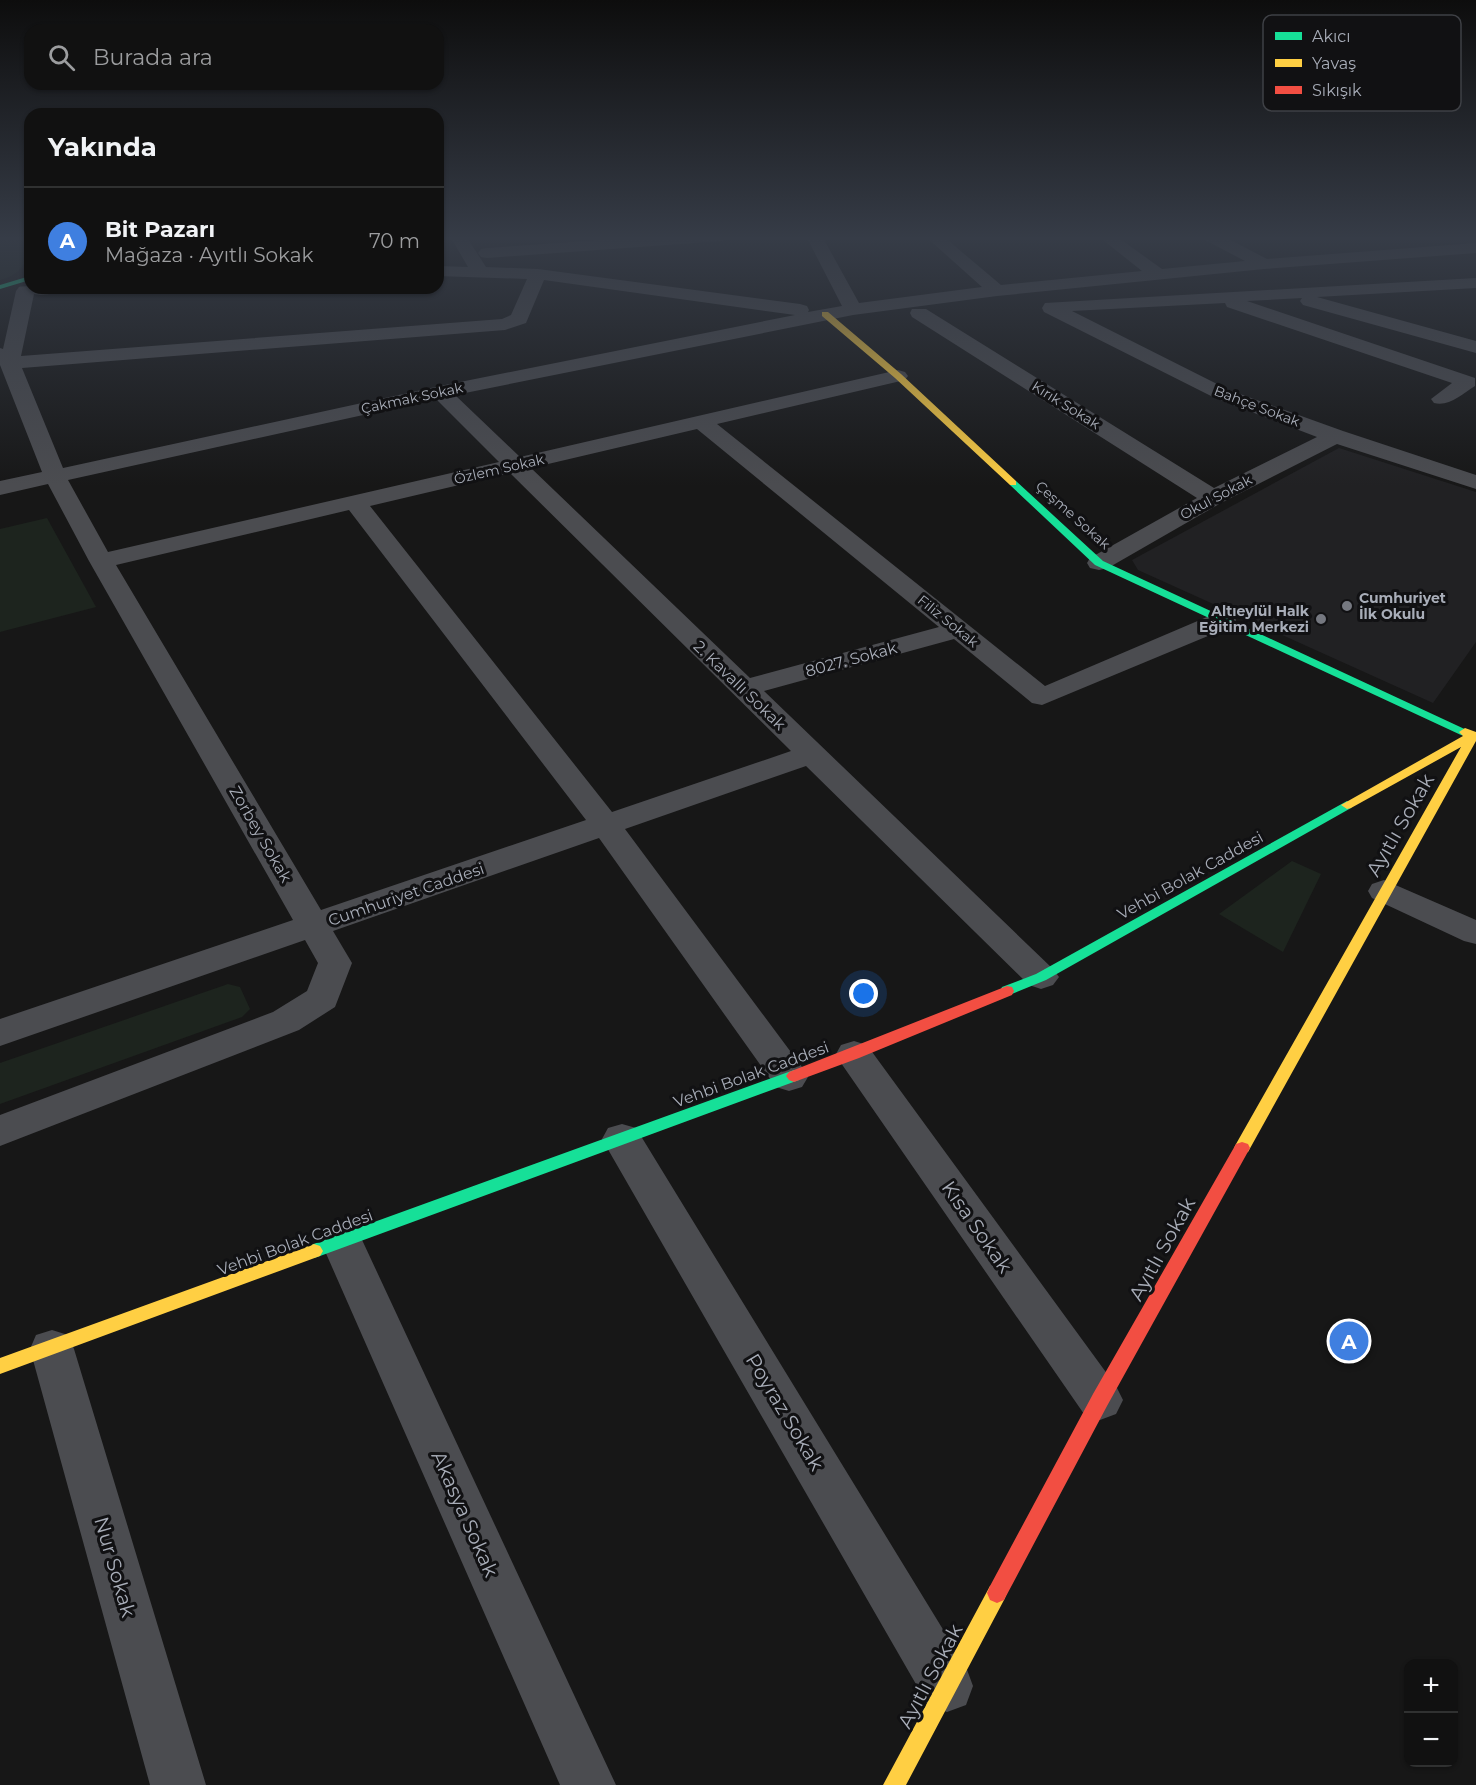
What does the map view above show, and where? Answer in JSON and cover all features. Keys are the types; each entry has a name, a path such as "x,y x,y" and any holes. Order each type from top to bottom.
{"street":[{"path":"19,319 5,358 505,324 518,319"},
{"name":"Çakmak Sokak","path":"0,488 440,392 799,319"},
{"name":"Çeşme Sokak","path":"831,319 898,376 1100,563 1474,733"},
{"name":"Kırık Sokak","path":"929,319 1213,498"},
{"name":"Bahçe Sokak","path":"1068,319 1222,394 1335,436 1476,482"},
{"path":"1285,319 1472,379"},
{"path":"1376,319 1476,347"},
{"name":"Zorbey Sokak","path":"0,1131 286,1021 322,998 335,963 101,561 56,477 5,358"},
{"name":"Özlem Sokak","path":"101,561 898,376"},
{"path":"1441,399 1472,379"},
{"name":"2. Kavallı Sokak","path":"440,392 1041,977"},
{"name":"Filiz Sokak","path":"701,422 1042,697 1223,620"},
{"name":"Okul Sokak","path":"1100,563 1213,498 1335,436"},
{"path":"355,502 606,825 789,1077"},
{"name":"8027. Sokak","path":"744,688 959,630"},
{"name":"Ayıtlı Sokak","path":"894,1785 1100,1400 1474,733"},
{"name":"Vehbi Bolak Caddesi","path":"0,1366 52,1349 854,1054 1041,977 1474,733"},
{"name":"Cumhuriyet Caddesi","path":"0,1033 811,754"},
{"path":"1384,891 1476,933"},
{"name":"Kısa Sokak","path":"854,1054 1100,1400"},
{"name":"Poyraz Sokak","path":"622,1139 947,1686"},
{"name":"Akasya Sokak","path":"342,1242 588,1785"},
{"name":"Nur Sokak","path":"52,1349 178,1785"}],"shaded area":[{"name":"Cumhuriyet İlk Okulu","path":"1339,448 1476,492 1476,642 1433,703 1138,570 1132,560"},
{"path":"47,518 96,607 0,632 0,529"},
{"path":"1292,861 1321,874 1283,952 1219,914"},
{"path":"228,984 240,987 250,1009 242,1017 0,1104 0,1063"}],"traffic: fast":[{"path":"1013,483 1099,563 1465,732"},
{"path":"1007,991 1041,977 1347,805"},
{"path":"314,1251 794,1076"}],"traffic: slow":[{"path":"831,319 898,376 1013,483"},
{"path":"1242,1148 1473,736 1465,732"},
{"path":"1347,805 1473,735"},
{"path":"0,1366 314,1251"},
{"path":"894,1785 997,1593"}],"traffic: jam":[{"path":"794,1076 854,1054 1007,991"},
{"path":"997,1593 1100,1400 1242,1148"}],"place":[{"name":"Cumhuriyet İlk Okulu","path":"1347,606"},
{"name":"Altıeylül Halk Eğitim Merkezi","path":"1321,619"},
{"name":"Bit Pazarı","path":"1349,1341"}]}
